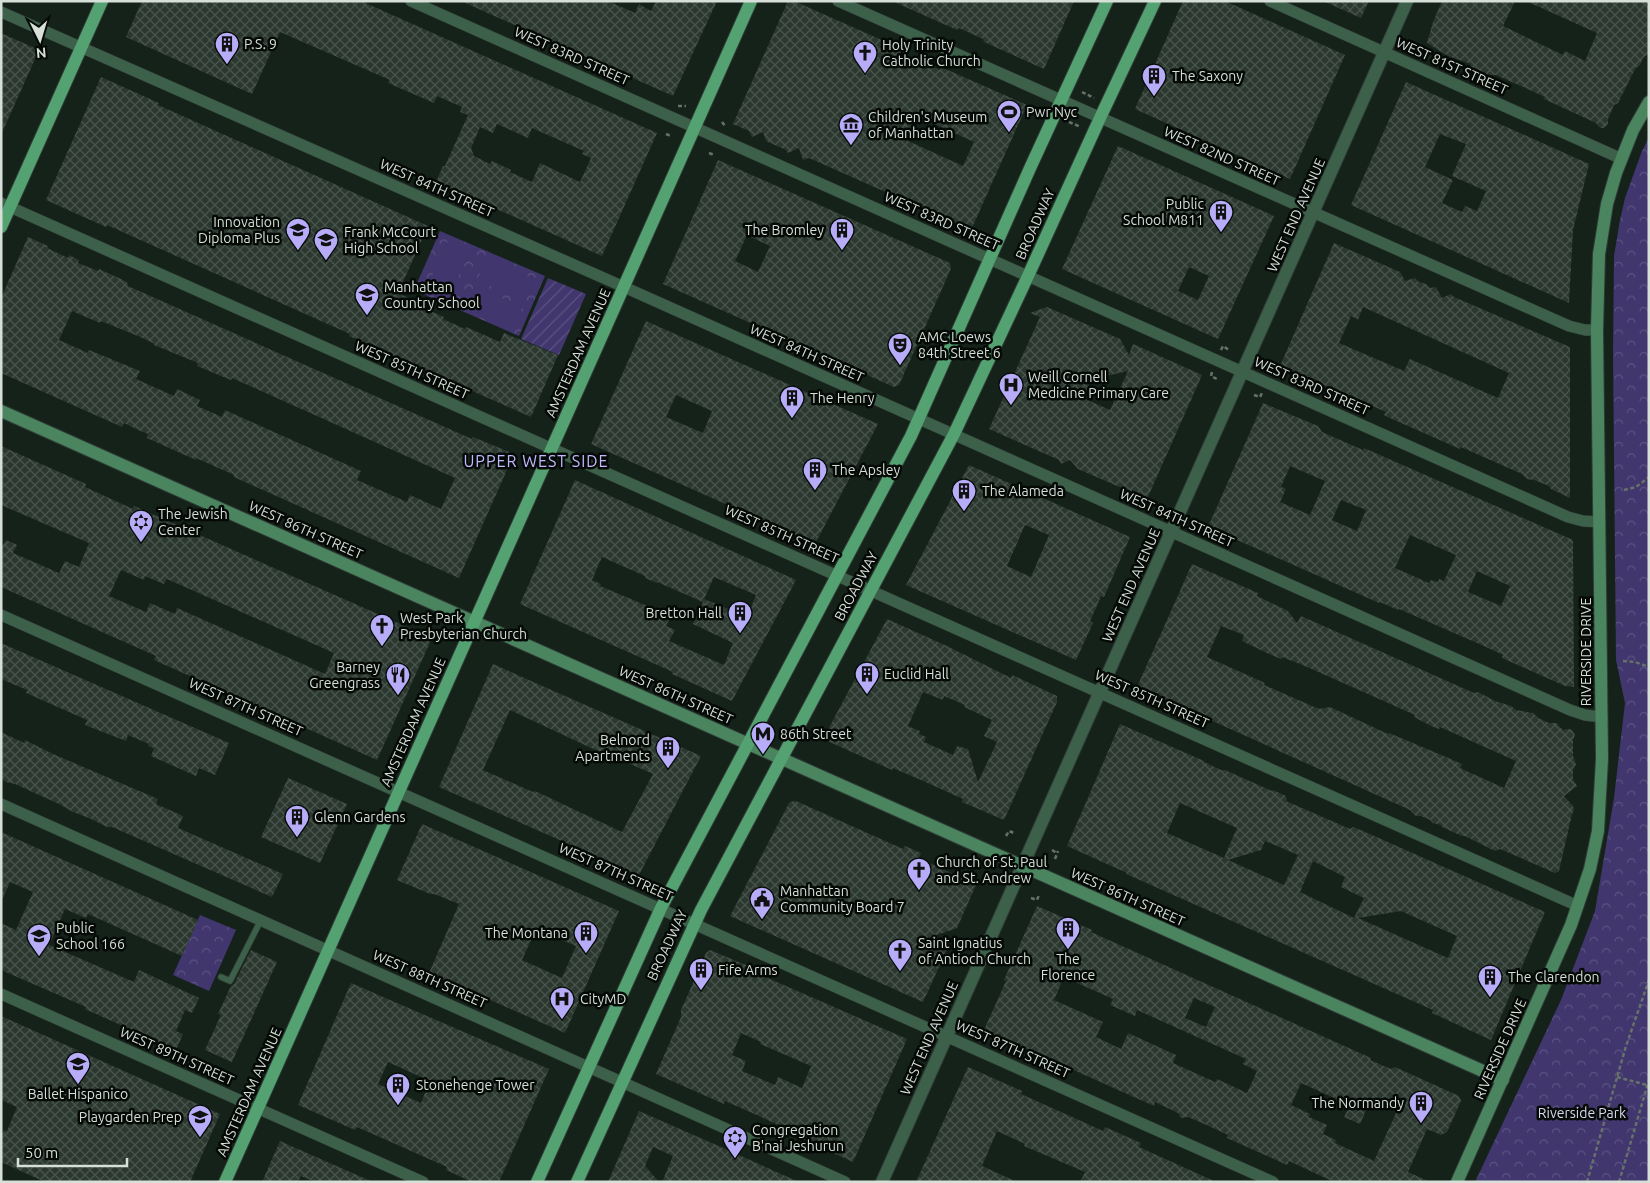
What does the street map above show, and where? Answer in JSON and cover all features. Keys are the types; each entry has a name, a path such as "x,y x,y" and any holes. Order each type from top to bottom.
{"main road":[{"path":"1,227 6,205 82,48 102,1"},
{"name":"AMSTERDAM AVENUE","path":"225,1182 751,1"},
{"name":"BROADWAY","path":"537,1182 661,908 920,419 1107,1"},
{"name":"BROADWAY","path":"577,1182 694,923 954,434 1155,1"},
{"name":"RIVERSIDE DRIVE","path":"1457,1182 1578,906 1590,869 1598,831 1602,717 1597,330 1598,271 1607,204 1633,130 1649,102"},
{"name":"WEST 86TH STREET","path":"1,411 1502,1080"}],"street":[{"name":"WEST 83RD STREET","path":"410,1 1568,517 1583,522 1600,522"},
{"name":"WEST 82ND STREET","path":"838,1 1569,326 1585,330 1597,330"},
{"name":"WEST 81ST STREET","path":"1270,1 1622,158"},
{"name":"WEST END AVENUE","path":"882,1182 1407,1"},
{"name":"WEST 84TH STREET","path":"1,12 624,287 1570,710 1585,715 1602,717"},
{"name":"WEST 85TH STREET","path":"6,205 1578,906"},
{"name":"WEST 87TH STREET","path":"1,615 1273,1182"},
{"name":"WEST 88TH STREET","path":"1,804 845,1182"},
{"name":"WEST 89TH STREET","path":"1,994 423,1182"}],"lane":[{"path":"221,977 230,981 261,920"}],"path":[{"path":"1082,92 1094,98"},
{"path":"678,105 686,106"},
{"path":"722,122 726,126"},
{"path":"1069,122 1081,127"},
{"path":"666,134 671,136"},
{"path":"710,153 714,155"},
{"path":"1223,346 1229,350"},
{"path":"1266,365 1273,369"},
{"path":"1211,376 1217,379"},
{"path":"1254,395 1260,397"},
{"path":"1624,490 1636,487 1649,477"},
{"path":"1623,661 1635,662 1649,667"},
{"path":"1006,836 1009,831 1014,833"},
{"path":"1052,850 1058,852 1055,859"},
{"path":"989,873 987,878 994,881"},
{"path":"1031,898 1037,900 1039,895"},
{"path":"1587,1182 1617,1077 1649,980"},
{"path":"1617,1077 1648,1085"},
{"path":"1619,1182 1649,1080"}],"green space":[{"name":"Riverside Park","path":"1649,137 1649,1182 1475,1182 1561,1000 1595,911 1614,798 1625,703 1616,660 1614,256 1625,198"},
{"path":"440,231 545,276 519,336 414,290"},
{"path":"447,242 469,252 448,299 426,289"},
{"path":"487,258 534,279 524,301 477,280"},
{"path":"548,278 586,294 559,355 521,339"},
{"path":"475,286 522,307 512,328 465,307"},
{"path":"200,915 236,930 209,991 173,975"}],"building":[{"path":"142,1 361,1 657,133 602,256 436,182 468,115 460,112 462,107 437,96 434,103 388,83 390,80 280,32 252,94 126,37","holes":["497,124 528,138 532,128 584,151 582,154 591,158 580,182 540,163 532,182 492,161 490,164 474,156 471,148 480,127 493,133"]},
{"path":"461,1 608,1 635,13 639,4 651,11 656,1 717,1 673,96"},
{"path":"788,1 794,1 904,50 902,53 940,70 941,67 1027,105 971,230 809,158 803,160 799,148 788,153 786,150 766,141 763,132 752,137 749,131 733,124","holes":["919,117 974,142 963,166 908,141"]},
{"path":"892,1 1074,1 1044,69 984,42 983,39 959,28 957,30"},
{"path":"1183,1 1225,1 1345,55 1290,179 1135,109"},
{"path":"1323,1 1369,1 1361,18"},
{"path":"1442,1 1515,1 1503,26 1563,55 1565,51 1585,61 1597,33 1526,1 1649,1 1649,53 1635,69 1618,103 1614,105 1608,119 1608,124 1601,128 1596,123 1544,99 1545,97 1496,75 1487,75 1469,67 1471,64 1448,56 1427,43"},
{"path":"1,33 39,50 1,135"},
{"path":"101,77 159,103 158,105 428,226 398,293 418,302 417,305 444,317 443,319 465,329 466,327 500,342 504,333 558,355 531,417 107,225 106,227 46,200"},
{"path":"1406,82 1589,164 1573,230 1569,303 1351,205","holes":["1440,134 1466,144 1452,176 1486,191 1477,211 1465,206 1462,212 1442,203 1453,180 1425,167"]},
{"path":"1118,146 1274,216 1218,339 1062,269","holes":["1189,267 1209,276 1198,300 1178,291"]},
{"path":"718,160 950,263 951,268 899,385 894,387 663,284","holes":["747,235 770,246 758,272 735,261"]},
{"path":"28,237 68,258 69,255 79,260 78,263 98,271 99,269 121,279 127,282 128,286 472,439 473,437 514,454 459,578 234,477 234,475 147,438 148,434 124,423 122,427 1,373 1,298","holes":["72,311 100,323 101,321 138,336 154,345 198,363 197,366 231,380 232,378 455,478 441,509 410,495 407,502 357,480 361,471 225,410 222,417 197,406 200,400 177,389 174,396 136,379 140,371 89,350 88,353 59,340"]},
{"path":"1334,243 1400,272 1405,281 1415,278 1430,288 1436,287 1442,298 1451,294 1454,297 1570,347 1570,498 1551,489 1549,486 1527,479 1522,474 1390,418 1384,415 1386,412 1280,366","holes":["1363,307 1509,373 1498,398 1410,359 1404,371 1339,343 1351,316 1358,320"]},
{"path":"1047,307 1120,339 1129,355 1133,344 1202,375 1147,499 1078,469 1070,460 1061,464 1059,460 989,429 1040,317 1030,313","holes":["1128,371 1110,410 1083,398 1094,374 1102,377"]},
{"path":"646,321 878,424 815,544 591,444","holes":["676,395 712,411 703,433 666,417"]},
{"path":"1263,403 1318,426 1322,432 1363,450 1364,448 1573,540 1574,687 1565,686 1502,658 1503,655 1484,646 1399,609 1379,603 1208,527","holes":["1290,466 1325,481 1310,515 1280,502 1286,489 1281,487","1341,500 1366,510 1357,531 1332,520","1410,535 1456,555 1444,581 1439,579 1438,582 1431,580 1429,583 1395,568","1477,571 1510,586 1501,606 1468,592"]},
{"path":"1,446 86,484 85,487 133,509 134,506 432,638 377,760 154,660 156,656 1,587 1,548 6,540 17,545 13,553 59,573 65,561 79,567 89,543 1,505","holes":["121,570 144,580 145,576 164,584 167,579 334,653 325,674 177,608 175,614 150,603 146,612 109,596"]},
{"path":"969,465 1130,537 1104,597 1101,596 1090,621 1093,623 1076,660 906,585","holes":["1025,525 1049,535 1031,577 1007,566"]},
{"path":"575,480 796,580 732,701 672,674 673,672 520,604","holes":["602,557 645,576 645,578 703,602 693,624 733,643 724,665 669,641 675,630 666,626 671,616 600,586 601,584 592,580","714,577 756,595 747,617 704,599"]},
{"path":"1192,564 1258,593 1257,596 1288,611 1297,623 1301,616 1474,693 1478,692 1516,710 1533,713 1538,718 1549,723 1556,723 1563,730 1572,730 1575,735 1573,740 1573,756 1576,764 1573,770 1573,779 1577,786 1564,796 1573,806 1574,810 1559,871 1555,873 1500,849 1495,851 1421,816 1416,816 1410,810 1137,687","holes":["1221,626 1244,635 1242,641 1269,654 1305,666 1415,715 1414,717 1433,727 1439,729 1440,727 1516,761 1504,788 1460,768 1462,764 1388,734 1330,707 1319,709 1207,657"]},
{"path":"887,619 1011,678 1012,675 1057,696 1057,702 1004,820 962,802 963,799 921,780 893,768 892,770 823,739","holes":["923,692 943,700 944,696 992,720 984,736 997,742 978,782 968,749 957,746 953,755 924,742 926,737 919,734 920,731 908,726"]},
{"path":"1,643 229,743 215,775 199,768 196,776 151,756 154,748 148,746 149,744 128,735 126,741 85,725 87,720 26,693 27,690 1,679"},
{"name":"Belnord Apartments","path":"493,664 701,756 639,875 439,787","holes":["510,710 604,754 606,753 653,774 622,832 535,791 533,792 483,770"]},
{"path":"1120,724 1221,770 1286,796 1286,801 1350,829 1353,827 1363,831 1545,912 1491,1040 1432,1013 1433,1010 1067,846","holes":["1180,803 1237,828 1224,858 1167,833","1265,841 1298,855 1284,885 1228,860 1261,850","1313,861 1345,877 1341,887 1364,898 1354,918 1300,892","1401,911 1457,936 1448,958 1358,918"]},
{"path":"1,732 24,743 25,740 158,799 156,804 183,816 178,828 283,874 272,897 112,827 107,827 1,779"},
{"path":"288,778 347,804 320,863 261,837"},
{"path":"793,801 903,849 905,846 921,853 919,858 962,878 968,876 974,878 976,885 957,928 934,936 950,943 923,1002 730,916 789,803"},
{"path":"422,824 619,911 565,1033 429,973 459,904 397,880","holes":["536,929 576,946 562,978 522,960"]},
{"path":"1,832 198,920 182,956 88,914 86,918 65,909 49,945 134,982 139,970 199,998 192,1013 185,1010 176,1031 183,1034 176,1050 85,1009 86,1007 1,970 1,923 16,930 33,892 10,882 1,902"},
{"path":"1037,906 1371,1058 1370,1060 1391,1069 1395,1067 1459,1096 1461,1101 1447,1132 1441,1135 1427,1129 1408,1172 1430,1182 1334,1182 1289,1161 1287,1165 1227,1138 1228,1135 1211,1127 1188,1117 1181,1118 1178,1113 1155,1102 1154,1106 984,1030 1006,981 1004,980","holes":["1064,977 1113,999 1110,1005 1135,1016 1137,1010 1246,1059 1243,1064 1257,1071 1247,1093 1217,1079 1215,1082 1173,1063 1176,1055 1128,1033 1121,1049 1096,1037 1103,1022 1054,1000","1194,998 1215,1007 1206,1027 1185,1018","1301,1083 1350,1105 1344,1117 1360,1124 1371,1099 1397,1111 1374,1161 1335,1143 1336,1140 1323,1134 1327,1125 1309,1117 1310,1114 1291,1105"]},
{"path":"251,950 277,962 232,1062 205,1050 221,1015 218,1014"},
{"path":"710,950 753,968 762,973 761,975 907,1039 853,1162 777,1128 779,1125 750,1112 725,1101 724,1104 656,1074 706,953","holes":["741,1033 761,1042 760,1044 811,1066 802,1088 778,1077 775,1085 742,1071 746,1061 732,1055"]},
{"path":"351,983 549,1069 499,1182 472,1182 446,1170 447,1167 357,1127 355,1130 298,1105","holes":["388,1062 430,1081 421,1103 378,1084"]},
{"path":"1,1016 220,1114 190,1182 45,1182 1,1162 1,1136 4,1130 7,1131 17,1107 1,1100"},
{"path":"968,1067 1022,1091 1021,1094 1103,1131 1105,1127 1141,1143 1139,1147 1216,1182 1080,1182 1085,1172 1024,1146 1025,1144 997,1131 982,1166 1017,1182 916,1182"},
{"path":"639,1111 799,1182 662,1182 673,1156 653,1147 645,1166 659,1182 608,1182"},
{"path":"280,1141 373,1182 315,1182 301,1176 298,1182 262,1182"}],"place":[{"name":"P.S. 9","path":"227,65"},
{"name":"Holy Trinity Catholic Church","path":"865,74"},
{"name":"The Saxony","path":"1154,97"},
{"name":"Pwr Nyc","path":"1009,133"},
{"name":"Children's Museum of Manhattan","path":"851,146"},
{"name":"Public School M811","path":"1221,233"},
{"name":"Innovation Diploma Plus","path":"298,251"},
{"name":"The Bromley","path":"842,251"},
{"name":"Frank McCourt High School","path":"326,261"},
{"name":"Manhattan Country School","path":"367,316"},
{"name":"AMC Loews 84th Street 6","path":"900,366"},
{"name":"Weill Cornell Medicine Primary Care","path":"1011,406"},
{"name":"The Henry","path":"792,419"},
{"name":"The Apsley","path":"815,491"},
{"name":"The Alameda","path":"964,512"},
{"name":"The Jewish Center","path":"141,543"},
{"name":"Bretton Hall","path":"740,634"},
{"name":"West Park Presbyterian Church","path":"382,647"},
{"name":"Euclid Hall","path":"867,695"},
{"name":"Barney Greengrass","path":"398,696"},
{"name":"86th Street","path":"763,755"},
{"name":"Belnord Apartments","path":"668,769"},
{"name":"Glenn Gardens","path":"297,838"},
{"name":"Church of St. Paul and St. Andrew","path":"919,891"},
{"name":"Manhattan Community Board 7","path":"762,920"},
{"name":"The Florence","path":"1068,950"},
{"name":"The Montana","path":"586,954"},
{"name":"Public School 166","path":"39,957"},
{"name":"Saint Ignatius of Antioch Church","path":"900,972"},
{"name":"Fife Arms","path":"701,991"},
{"name":"The Clarendon","path":"1490,998"},
{"name":"CityMD","path":"562,1020"},
{"name":"Ballet Hispanico","path":"78,1085"},
{"name":"Stonehenge Tower","path":"398,1106"},
{"name":"The Normandy","path":"1421,1124"},
{"name":"Playgarden Prep","path":"200,1138"},
{"name":"Congregation B'nai Jeshurun","path":"735,1159"}],"district":[{"name":"UPPER WEST SIDE","path":"536,461"}]}
